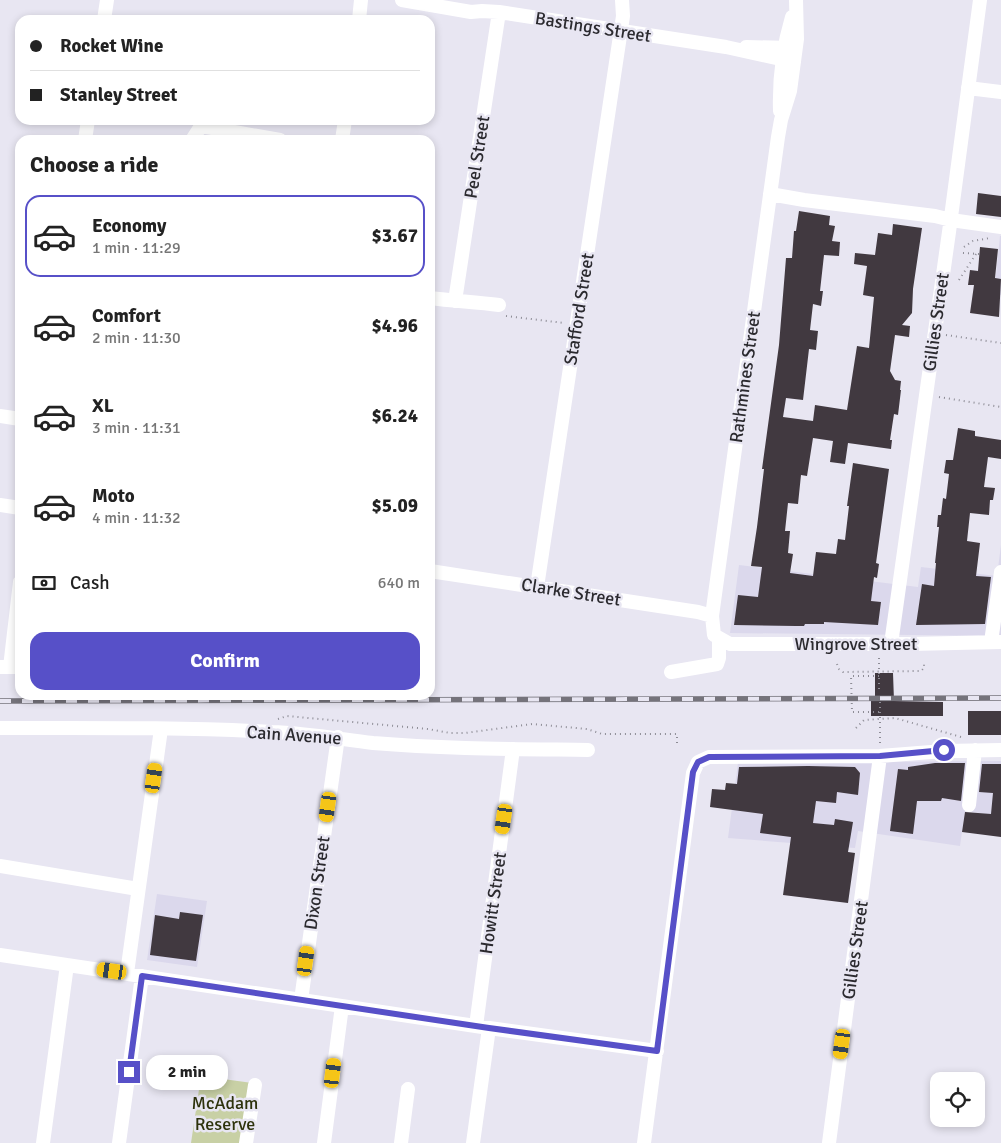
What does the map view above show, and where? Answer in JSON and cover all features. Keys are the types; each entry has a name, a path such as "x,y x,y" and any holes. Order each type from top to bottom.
{"street":[{"path":"104,15 106,0"},
{"path":"360,15 361,0"},
{"name":"Bastings Street","path":"402,0 456,5 617,31 789,55"},
{"name":"Stafford Street","path":"537,587 617,31 623,16 622,0"},
{"name":"Gillies Street","path":"891,644 980,0"},
{"name":"Rathmines Street","path":"671,672 717,664 719,658 717,636 712,616 780,120 790,91 789,55 796,2"},
{"name":"Peel Street","path":"455,301 499,12"},
{"path":"968,88 1001,92"},
{"path":"195,135 201,126 252,135"},
{"path":"770,194 935,216 998,230"},
{"path":"435,299 455,301 468,300 501,310"},
{"path":"0,416 15,418"},
{"path":"0,505 15,507"},
{"name":"Clarke Street","path":"435,572 698,612 712,616"},
{"path":"996,642 1001,572"},
{"path":"10,667 15,624"},
{"name":"Wingrove Street","path":"717,636 730,644 996,642"},
{"name":"Cain Avenue","path":"0,728 273,732 390,744 588,750"},
{"path":"127,973 161,729"},
{"name":"Dixon Street","path":"301,1000 338,738"},
{"name":"Howitt Street","path":"473,1143 482,1027 513,749"},
{"path":"644,1143 693,772 698,762 709,757 880,750 1001,750"},
{"name":"Gillies Street","path":"829,1143 880,750"},
{"path":"969,805 975,750"},
{"path":"0,866 138,889"},
{"path":"0,954 482,1027 657,1051"},
{"path":"43,1143 68,965"},
{"path":"119,1143 142,976"},
{"path":"324,1143 342,1006"},
{"path":"246,1143 255,1085"},
{"path":"401,1143 408,1089"}],"path":[{"path":"964,247 973,241 989,239 998,230"},
{"path":"963,252 980,254"},
{"path":"959,280 976,254"},
{"path":"501,310 564,323"},
{"path":"935,334 1001,343"},
{"path":"926,395 1001,406"},
{"path":"837,664 843,672 879,672 921,671 924,668 924,664"},
{"path":"879,665 879,689"},
{"path":"879,676 852,676 852,712 880,712"},
{"path":"880,702 880,750"},
{"path":"273,732 276,720 287,716 428,729 450,733 532,724 587,729 602,734 677,734 677,744"},
{"path":"856,728 864,720 895,718 963,738"}],"shaded area":[{"path":"1001,236 1001,295 994,294"},
{"path":"1001,545 1001,636 730,633 739,565 918,587 921,567 997,576"},
{"path":"1001,761 1001,816 965,811 960,846 858,831 855,848 728,838 738,763"},
{"path":"157,894 207,901 197,967 147,960"}],"green space":[{"name":"McAdam Reserve","path":"201,1076 259,1084 250,1143 191,1143"}],"building":[{"path":"978,193 1001,196 1001,217 976,214"},
{"path":"799,211 830,216 829,225 835,226 832,241 840,242 839,256 824,255 820,291 823,291 821,306 813,304 810,330 818,331 816,350 809,349 803,400 786,398 783,417 813,421 815,405 847,410 857,346 869,348 874,297 863,295 867,266 854,264 855,253 875,255 878,233 892,235 893,224 922,228 913,289 912,313 902,325 910,326 909,337 895,335 890,371 895,380 901,381 901,390 898,415 894,414 890,440 892,440 891,449 848,443 845,464 830,462 833,441 813,438 807,476 801,475 798,504 788,503 785,531 790,531 788,553 793,554 790,573 813,576 816,552 836,554 838,539 845,540 849,506 847,506 853,463 889,469 876,563 879,564 877,578 874,577 871,601 881,602 878,625 824,622 824,624 805,624 804,626 734,625 738,595 758,597 762,567 751,566 779,345 786,258 792,258 794,231 796,231"},
{"path":"980,247 998,249 995,278 1001,279 999,317 970,313 974,285 968,285 970,270 978,271"},
{"path":"958,428 975,431 975,436 1001,440 1001,459 988,457 984,487 995,488 993,500 990,500 989,515 970,513 967,541 980,543 976,576 991,577 985,624 916,625 922,584 934,586 939,527 937,527 938,515 941,515 943,498 946,499 949,474 944,473 946,460 953,460"},
{"path":"875,673 893,673 894,701 943,702 943,716 871,716 871,701 875,701"},
{"path":"968,711 1001,711 1001,735 968,735"},
{"path":"935,763 965,763 961,801 942,798 941,801 917,801 913,834 890,831 898,769 908,770 908,767"},
{"path":"982,764 1001,764 1001,837 962,832 965,812 991,814 993,793 979,792"},
{"path":"739,767 855,767 860,773 858,795 837,792 836,803 816,801 813,823 834,825 835,819 853,822 848,852 855,853 848,903 783,895 791,837 760,833 763,814 710,807 712,789 725,790 726,783 737,784"},
{"path":"180,912 203,915 196,961 150,955 155,915 179,919"}],"railway":[{"path":"435,700 1001,698"},
{"path":"0,701 334,700"}],"route":[{"path":"129,1072 142,976 657,1051 693,772 698,762 709,757 880,756 944,750"}]}
